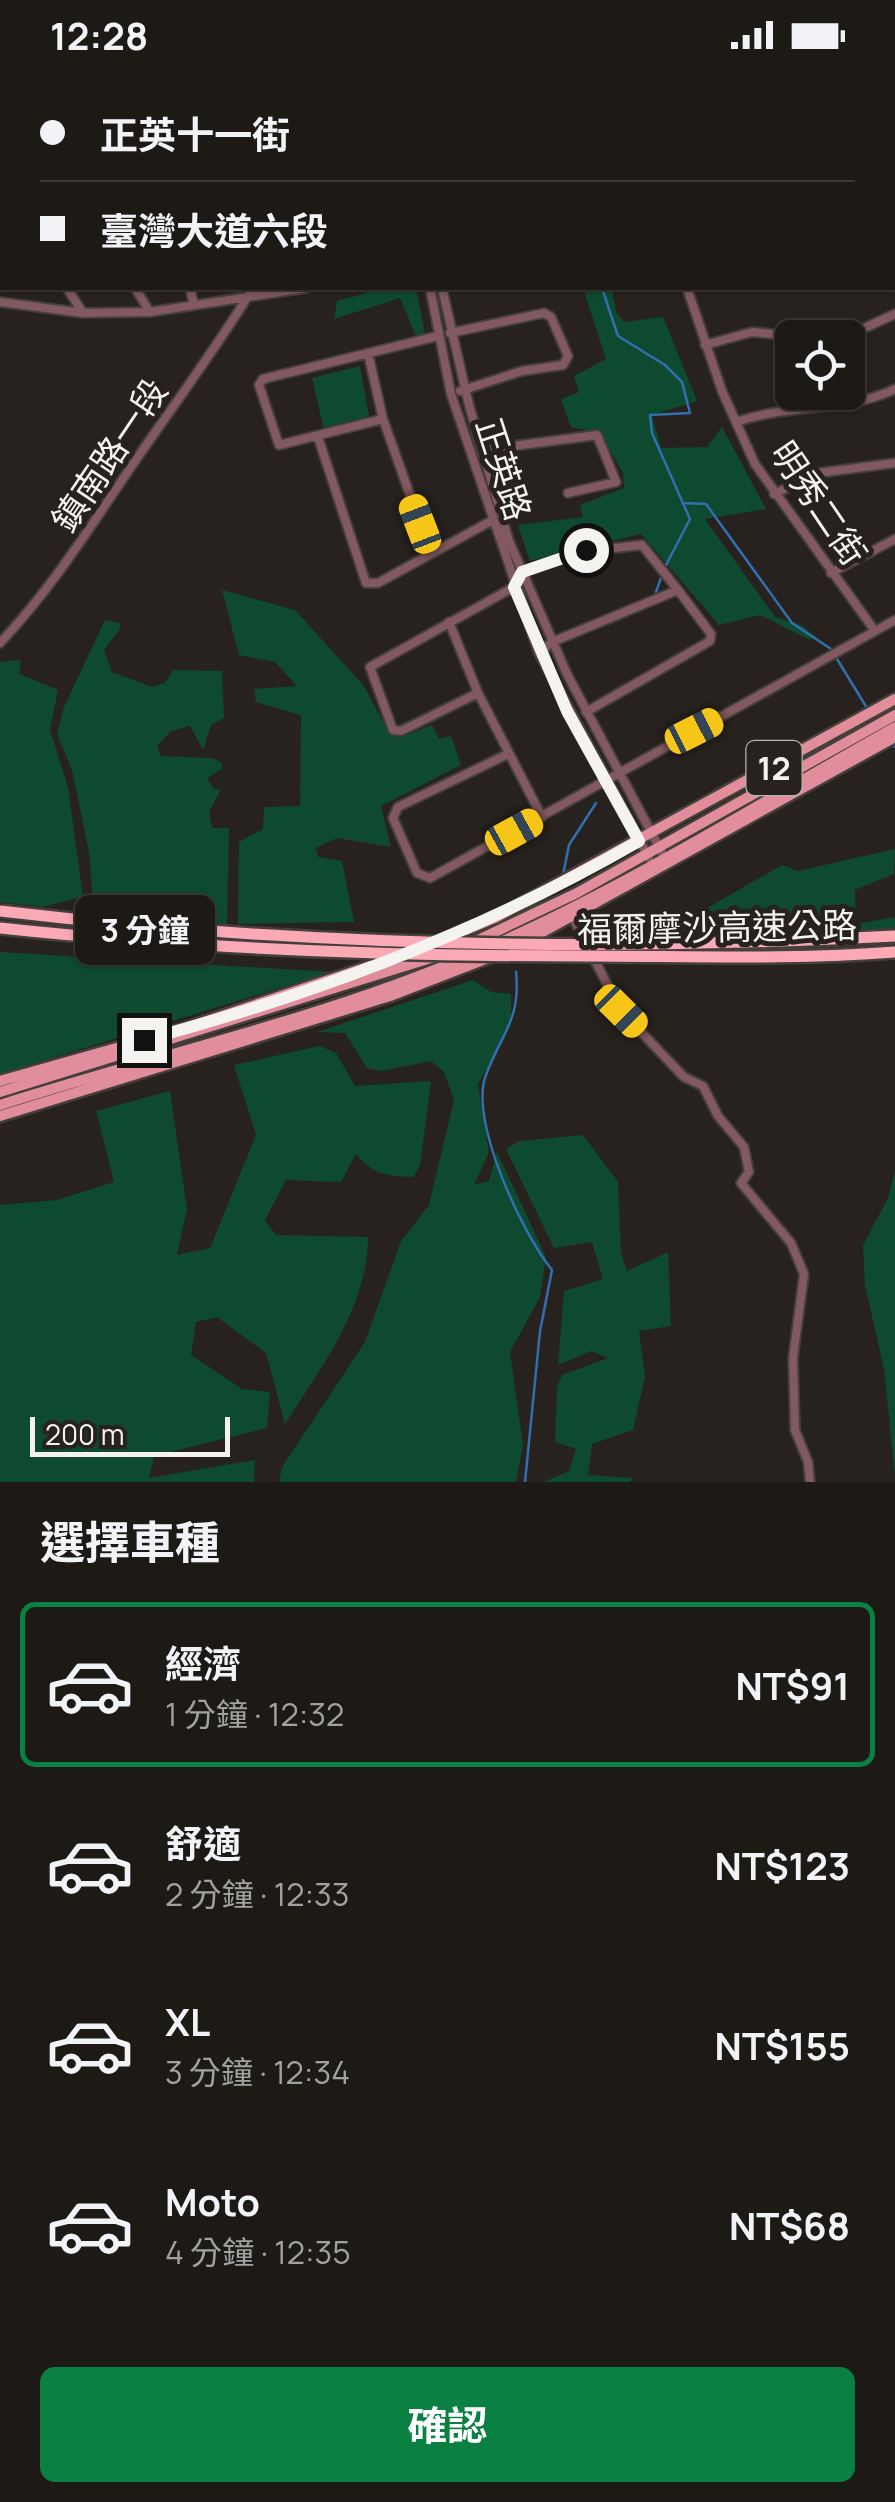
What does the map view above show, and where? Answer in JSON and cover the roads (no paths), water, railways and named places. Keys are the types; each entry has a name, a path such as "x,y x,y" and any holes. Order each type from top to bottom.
{"highway":[{"name":"福爾摩沙高速公路","path":"0,912 232,933 457,943 787,942 895,936"},
{"name":"福爾摩沙高速公路","path":"0,928 212,949 426,958 761,958 895,952"}],"main road":[{"name":"12","path":"0,1081 180,1030 415,951 536,898 895,699"},
{"name":"12","path":"664,857 895,715"},
{"name":"12","path":"664,857 895,727"},
{"name":"12","path":"0,1105 239,1035 456,961 504,941 895,738"},
{"name":"12","path":"0,1116 390,996 516,947 574,918 652,863"},
{"name":"12","path":"0,1092 452,951 652,863"}],"street":[{"path":"68,290 82,313"},
{"path":"136,290 150,312"},
{"path":"190,290 194,305"},
{"path":"0,302 82,313 150,312 278,290"},
{"name":"正英路","path":"430,290 451,394 491,522 539,653 652,863"},
{"name":"正英路","path":"442,290 482,450 522,572 586,712 664,857"},
{"name":"明秀二街","path":"688,290 736,422 774,494 875,630"},
{"name":"鎮南路一段","path":"0,644 64,571 250,292"},
{"path":"450,333 544,312 551,317 568,356 563,365 522,370 451,394"},
{"path":"865,328 895,314"},
{"path":"706,345 752,332 775,334"},
{"path":"382,419 279,445 259,384 263,379 438,336"},
{"path":"368,354 382,419 430,551"},
{"path":"736,422 784,408 874,399 895,389"},
{"path":"482,450 597,434 616,482 568,493"},
{"path":"318,436 366,583 378,583 430,551 502,518"},
{"path":"774,494 818,473 895,463"},
{"path":"831,573 895,539"},
{"path":"478,693 401,732 394,730 370,668 514,587 522,572 586,550 632,543 650,552 711,634 710,641 586,712"},
{"path":"539,653 552,642 678,590"},
{"path":"508,754 398,807 393,818 417,873 430,878 618,770 751,702 895,620"},
{"path":"449,622 478,693 542,816"},
{"path":"574,918 621,1011 684,1077 703,1086 718,1116 748,1156 748,1172 741,1184 799,1258 804,1274 794,1358 795,1430 808,1462 810,1482"}],"waterway":[{"path":"603,290 618,336 665,365 682,382 690,413 650,415 652,433 690,519 665,567"},
{"path":"683,503 706,504 792,623 831,649"},
{"path":"656,592 662,575"},
{"path":"837,659 867,708"},
{"path":"563,875 569,845 596,803"},
{"path":"516,972 513,1015 486,1075 482,1095 491,1147 501,1176 527,1231 552,1270 540,1331 525,1482"}]}
